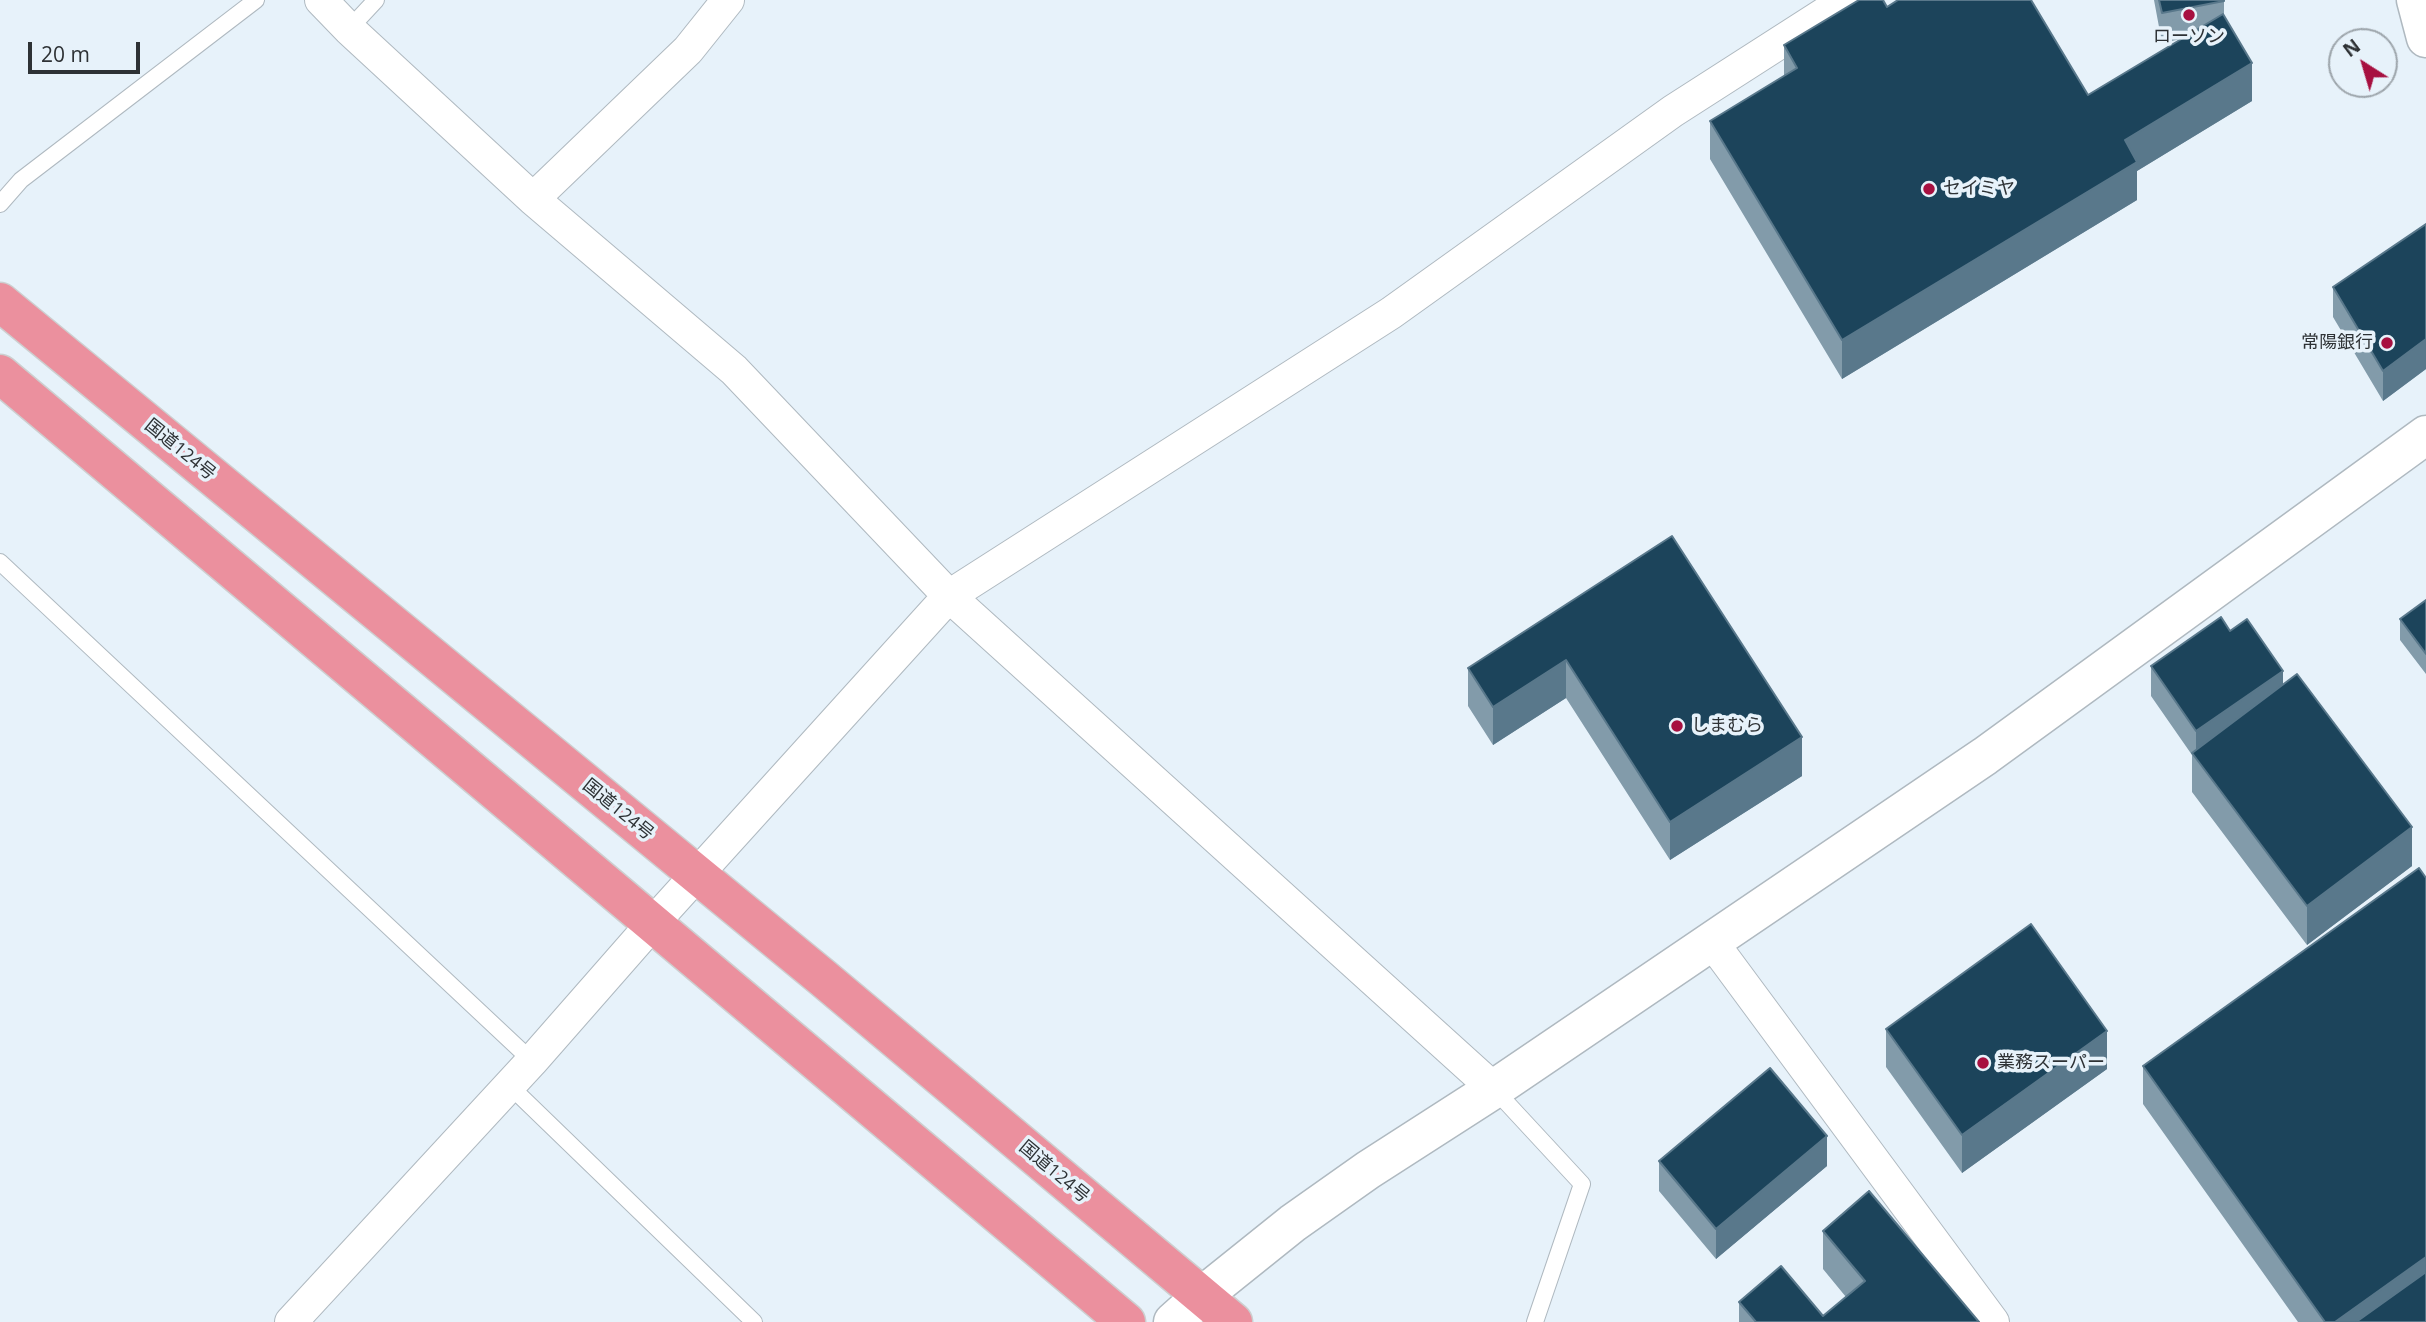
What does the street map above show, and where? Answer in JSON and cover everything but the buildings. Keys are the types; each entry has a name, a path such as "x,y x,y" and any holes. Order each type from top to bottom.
{"highway":[{"name":"国道124号","path":"0,302 823,978 1233,1322"},
{"path":"0,374 1126,1322"}],"street":[{"path":"321,0 533,199 734,370 949,596 1494,1089"},
{"path":"533,199 688,50 727,0"},
{"path":"290,1322 532,1061 949,596 1391,313 1672,111 1846,0"},
{"path":"2416,0 2426,38"},
{"path":"1173,1322 1293,1223 1985,756 2426,435"},
{"path":"1712,942 1993,1322"}],"lane":[{"path":"0,204 21,180 256,0"},
{"path":"349,29 376,0"},
{"path":"0,562 532,1061"},
{"path":"509,1085 754,1322"},
{"path":"1494,1089 1582,1184 1535,1322"}],"place":[{"name":"ローソン","path":"2189,15"},
{"name":"セイミヤ","path":"1929,189"},
{"name":"常陽銀行","path":"2387,343"},
{"name":"しまむら","path":"1677,726"},
{"name":"業務スーパー","path":"1983,1063"}]}
